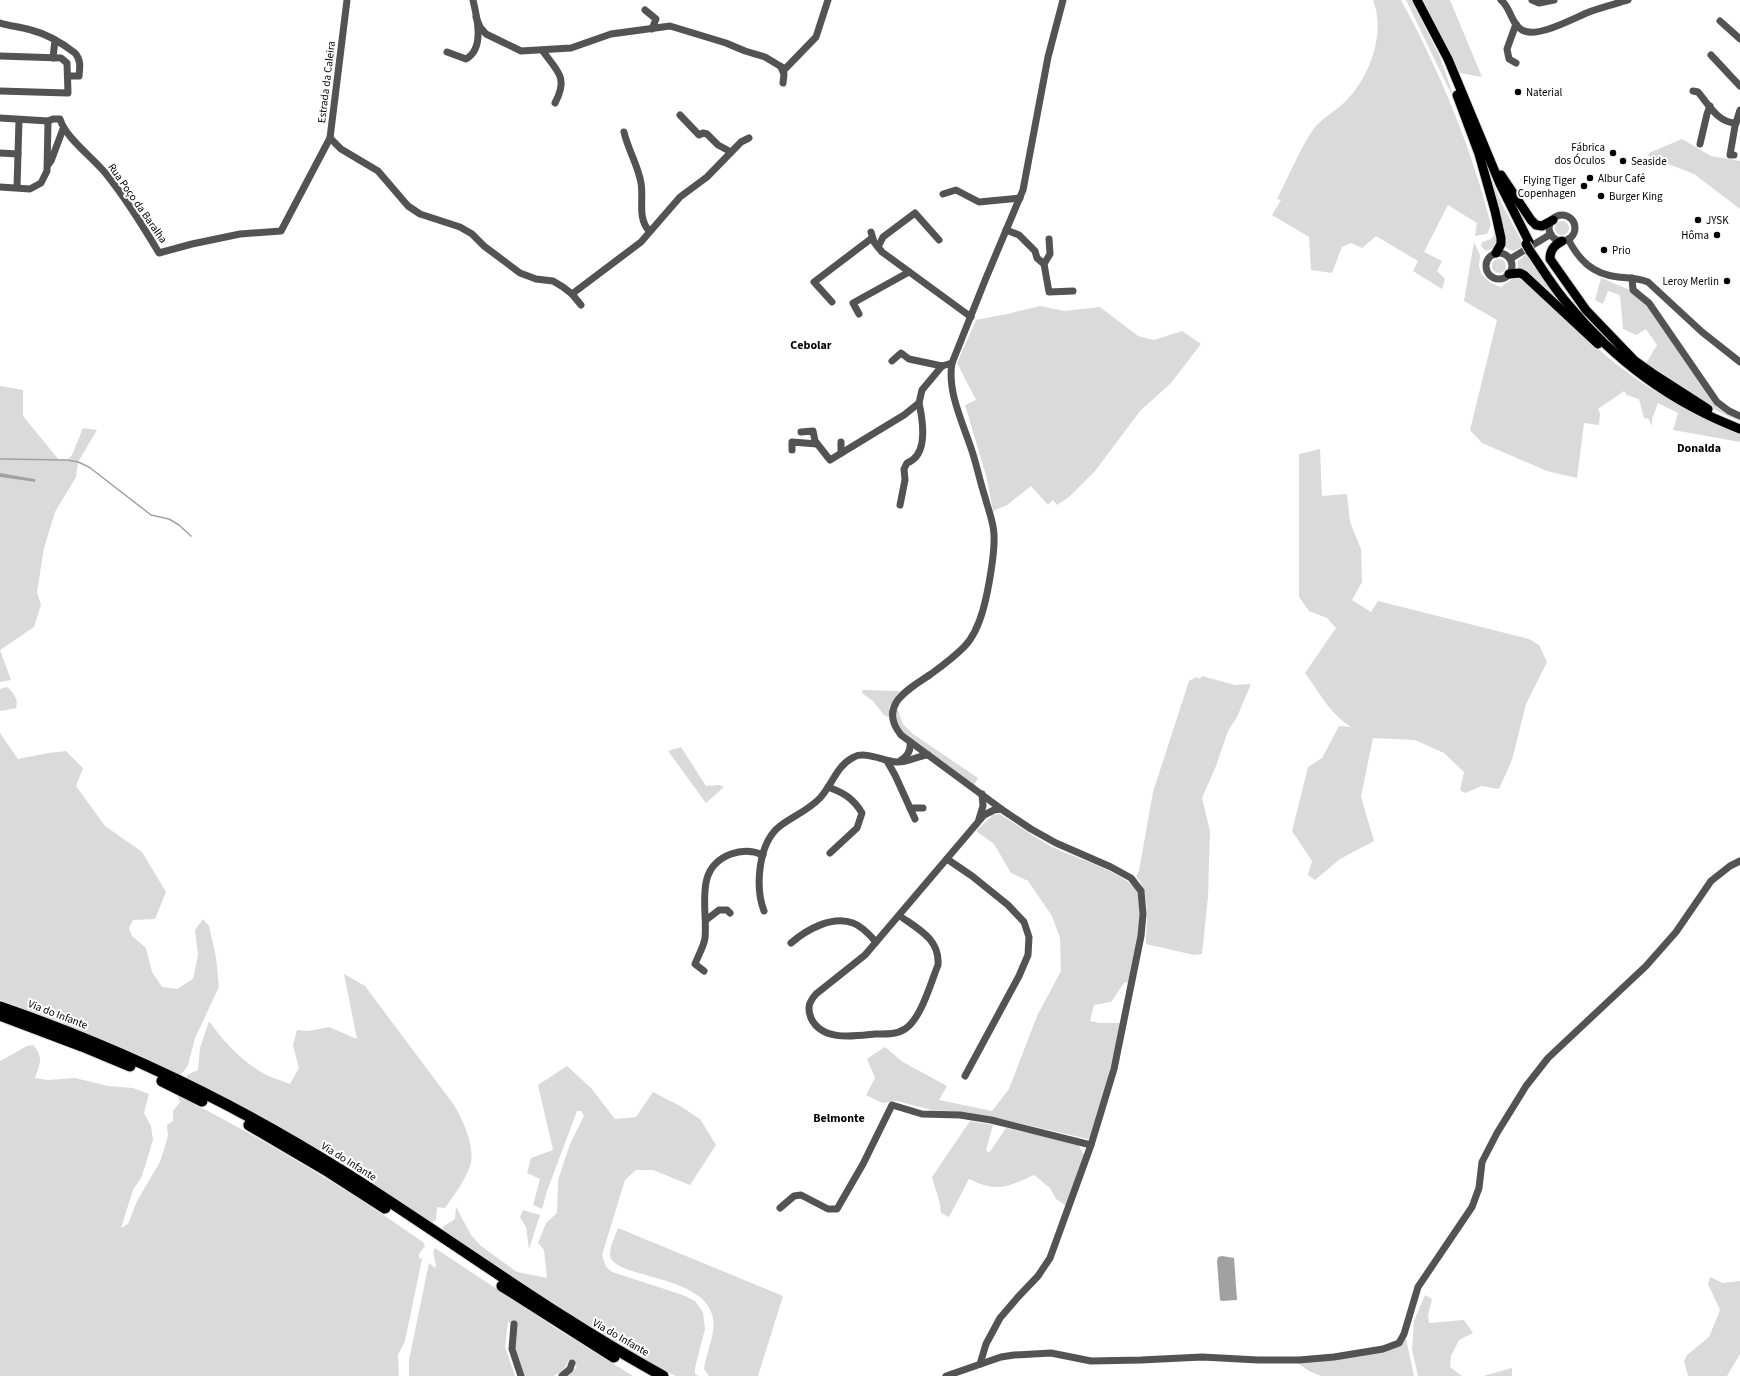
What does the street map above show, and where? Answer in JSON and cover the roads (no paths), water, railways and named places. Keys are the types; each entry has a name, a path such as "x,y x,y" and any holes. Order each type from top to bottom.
{"highway":[{"name":"Via do Infante","path":"0,1006 73,1034 141,1063 218,1100 272,1129 346,1174 561,1316 663,1376"},
{"name":"Via do Infante","path":"0,1015 122,1062 197,1098 256,1129 362,1193 574,1333 648,1376"}],"main road":[{"path":"1417,0 1468,97 1499,172 1533,223 1542,226 1553,220"},
{"path":"1437,38 1500,184 1530,247 1567,302 1612,351 1648,379 1685,403 1730,425"},
{"path":"1437,38 1487,179 1501,238 1501,244 1496,253"},
{"path":"1565,240 1553,248 1550,258 1586,310 1635,360 1664,381 1717,415"},
{"path":"1530,247 1573,306 1611,345 1631,362 1663,385 1717,415 1740,424"},
{"path":"1509,274 1515,272 1524,275 1588,336 1638,376 1683,404 1740,429"}],"street":[{"name":"Estrada da Caleira","path":"347,0 330,138 341,149 378,171 408,206 420,214 460,228 472,234 484,246 520,273 536,279 552,281 563,286 581,305"},
{"path":"447,52 462,59 466,59 475,51 479,39 473,0"},
{"path":"476,17 480,27 486,34 521,51 571,48 611,34 670,26 678,27 765,57 785,69 816,37 828,0"},
{"path":"980,1364 986,1344 1000,1318 1038,1276 1050,1258 1091,1145 1114,1069 1143,914 1141,891 1131,878 1056,843 1000,809 982,794 901,735 894,726 892,713 900,696 953,657 964,647 976,630 983,609 994,535 992,521 953,392 950,376 952,363 1023,190 1048,57 1062,0"},
{"path":"1501,0 1505,3 1516,24 1521,30 1529,33 1550,29 1591,12 1628,0"},
{"path":"1532,0 1539,3 1554,0"},
{"path":"645,10 656,20 652,29"},
{"path":"1720,21 1740,39"},
{"path":"0,23 14,28 30,29 55,40 76,53 79,58 80,65 79,76 68,76"},
{"path":"1516,24 1507,49 1509,59 1516,63"},
{"path":"53,58 55,40"},
{"path":"542,50 562,82 561,91 555,103"},
{"path":"1711,55 1740,86"},
{"path":"0,56 61,58 67,63 68,93 0,91"},
{"path":"781,66 784,74 783,83"},
{"path":"1693,91 1698,92 1721,120 1736,124"},
{"path":"1700,144 1710,106"},
{"path":"1734,156 1730,155 1740,110"},
{"path":"680,115 699,135 704,133 707,134 718,145 731,152"},
{"path":"0,118 48,121 60,119 63,129 51,161 48,165 47,171 40,183 30,189 0,187"},
{"path":"17,187 19,120"},
{"path":"48,121 46,160 48,165"},
{"name":"Rua Poço da Baralha","path":"63,129 107,175 141,223 159,253 192,244 240,234 280,231 330,138"},
{"path":"624,132 641,183 641,211 644,225 649,231"},
{"path":"572,294 641,242 680,197 707,177 741,142 749,138"},
{"path":"0,153 18,154"},
{"path":"943,194 956,190 979,202 1020,198"},
{"path":"878,247 883,237 915,213 938,240"},
{"path":"1565,240 1575,231 1572,221 1566,216 1562,216 1553,220 1550,226 1551,234 1556,239 1565,240 1578,258 1592,268 1608,275 1642,280 1652,285 1702,332 1740,362"},
{"path":"1006,230 1020,235 1035,251 1037,258 1044,264 1049,292 1073,290"},
{"path":"1510,259 1551,234"},
{"path":"832,302 814,282 871,235 878,247 909,272 971,317"},
{"path":"1044,264 1050,254 1048,239"},
{"path":"1496,253 1504,254 1510,259 1512,266 1509,274 1500,279 1492,277 1487,271 1486,262 1490,256 1496,253"},
{"path":"859,314 853,303 909,272"},
{"path":"1632,278 1634,290 1649,303 1717,402 1729,411 1740,416"},
{"path":"892,361 901,353 909,359 942,366 952,363"},
{"path":"900,505 905,480 904,469 907,463 918,457 922,441 923,425 919,403 922,390 942,366"},
{"path":"801,432 813,431 817,444 830,460 904,415 919,403"},
{"path":"792,450 792,442 817,444"},
{"path":"841,442 841,453"},
{"path":"897,762 903,760 908,755 910,742"},
{"path":"764,911 759,884 759,873 763,855 768,843 779,827 819,800 843,764 856,756 866,756 897,762 928,755"},
{"path":"887,761 915,818"},
{"path":"828,787 842,792 855,802 862,814 857,828 830,853"},
{"path":"976,823 980,817 983,806 982,794"},
{"path":"910,808 923,808"},
{"path":"900,916 931,941 936,948 938,957 938,965 913,1022 905,1029 896,1033 841,1036 822,1030 813,1021 808,1011 810,1001 816,994 865,955 900,916 984,814 1000,809"},
{"path":"704,971 695,964 705,940 706,920 704,899 706,878 714,865 726,856 740,851 756,851 763,855"},
{"path":"947,859 972,876 1008,905 1024,922 1029,937 1028,955 1019,976 965,1076"},
{"path":"946,1376 1001,1357 1051,1353 1091,1361 1202,1357 1258,1360 1299,1360 1334,1357 1383,1349 1399,1343 1404,1334 1418,1287 1472,1207 1478,1188 1482,1162 1496,1133 1526,1086 1548,1058 1650,961 1676,932 1711,881 1730,866 1740,861"},
{"path":"706,920 719,910 727,910 730,913"},
{"path":"790,943 813,928 829,922 844,920 854,923 868,933 876,942"},
{"path":"780,1208 794,1196 801,1195 828,1209 838,1209 863,1164 892,1105 922,1114 960,1115 992,1120 1091,1145"},
{"path":"514,1324 512,1349 521,1376"},
{"path":"562,1376 570,1368 572,1363"}],"waterway":[{"path":"0,459 67,460 78,462 89,467 151,515 169,519 179,525 191,536"}],"place":[{"name":"Naterial","path":"1518,92"},
{"name":"Fábrica dos Óculos","path":"1613,153"},
{"name":"Seaside","path":"1623,161"},
{"name":"Albur Café","path":"1590,178"},
{"name":"Flying Tiger Copenhagen","path":"1584,186"},
{"name":"Burger King","path":"1601,196"},
{"name":"JYSK","path":"1698,220"},
{"name":"Hôma","path":"1717,235"},
{"name":"Prio","path":"1604,250"},
{"name":"Leroy Merlin","path":"1727,281"}],"district":[{"name":"Cebolar","path":"811,345"},
{"name":"Donalda","path":"1699,448"},
{"name":"Belmonte","path":"839,1118"}]}
